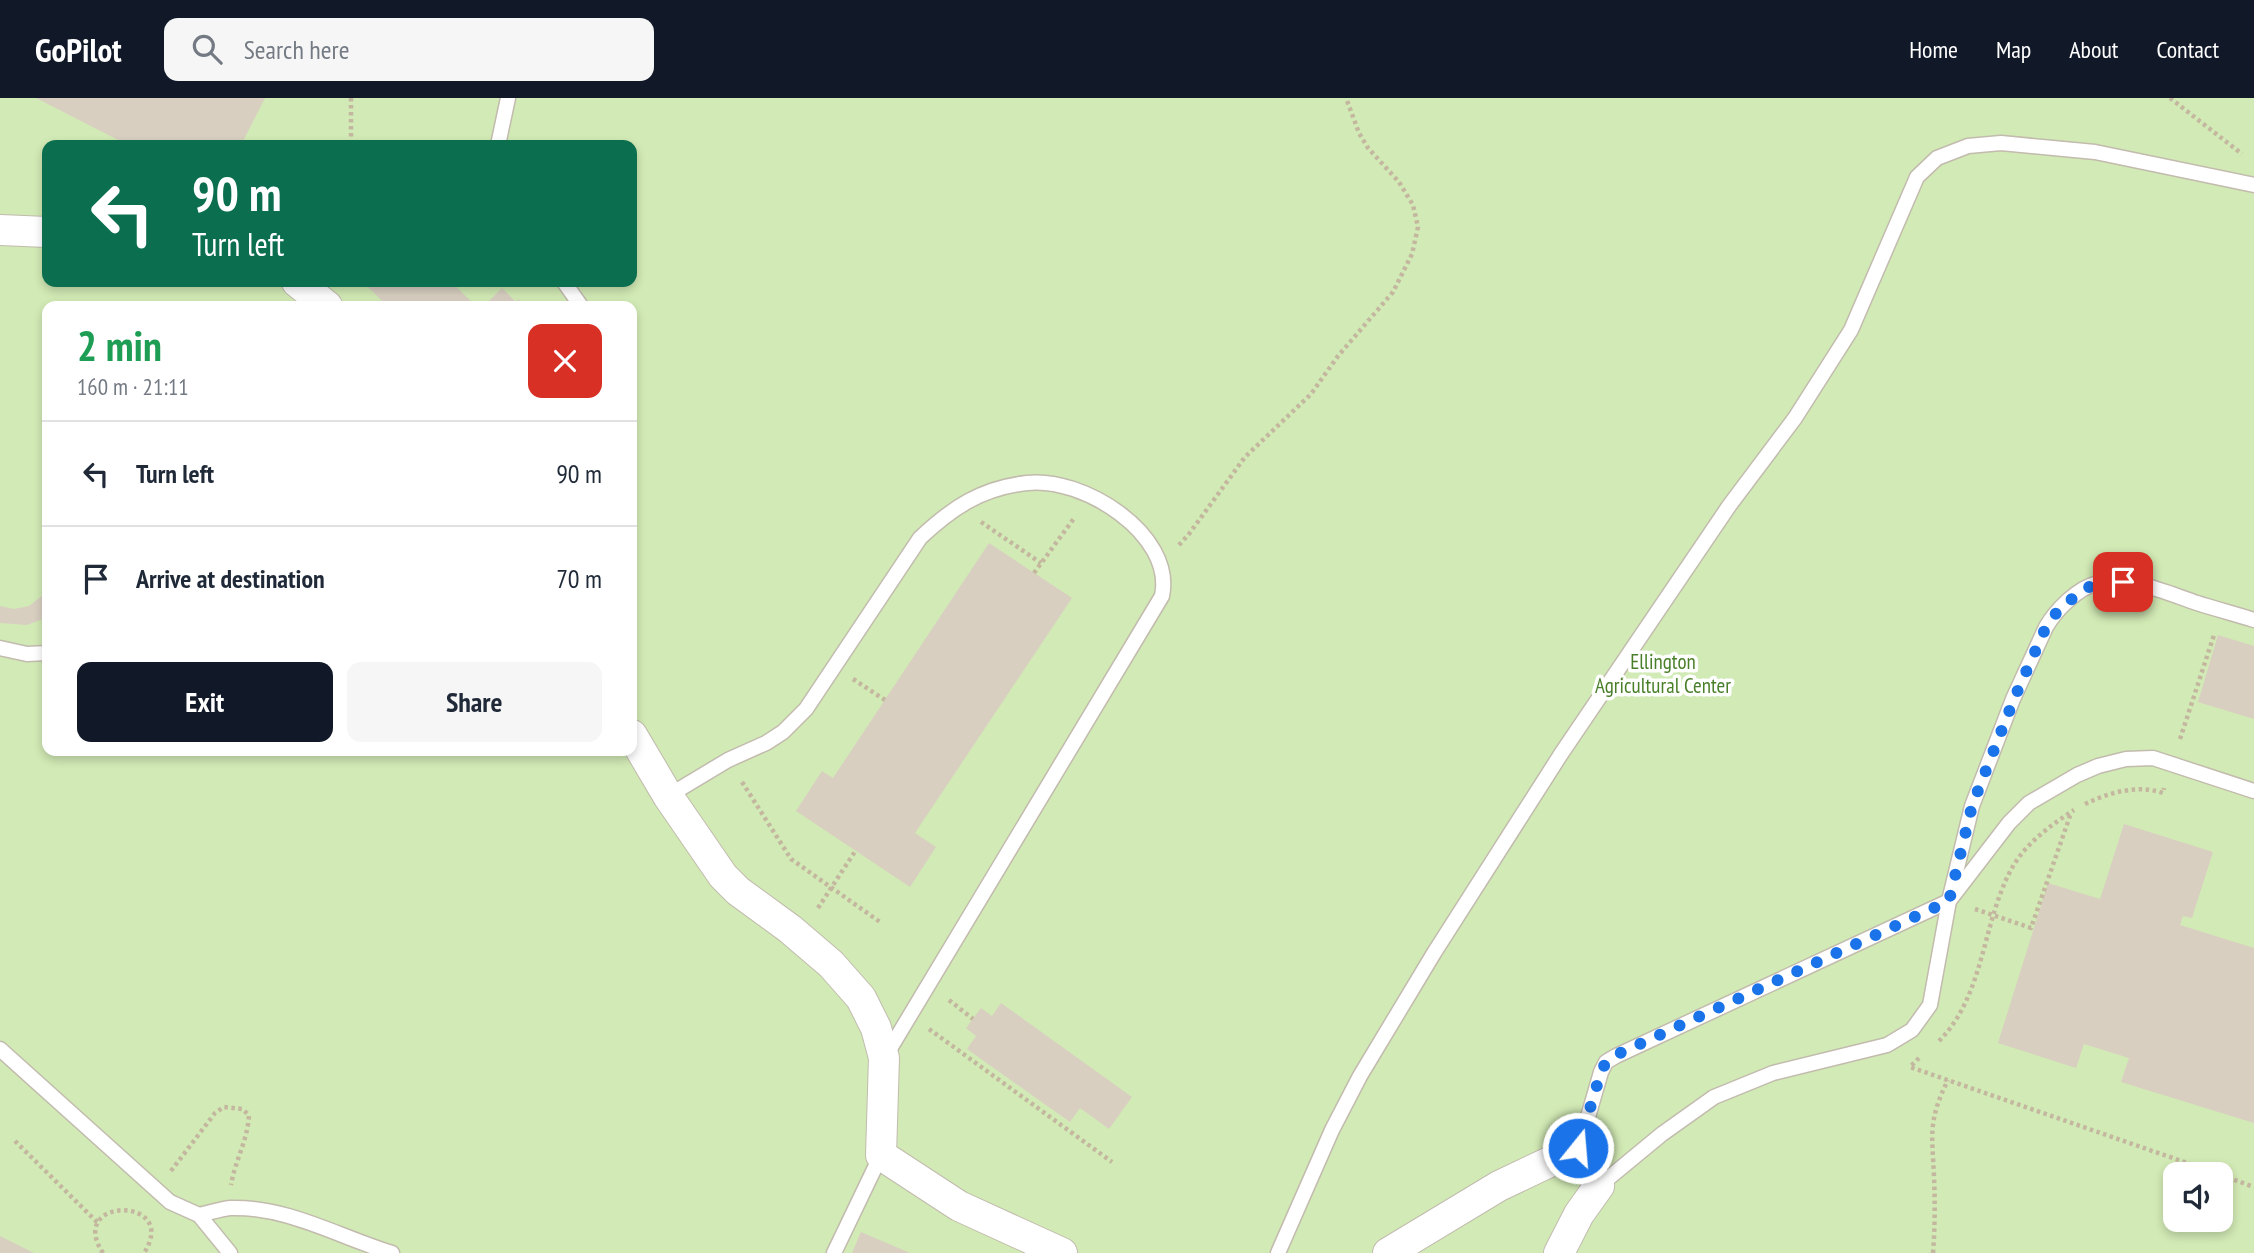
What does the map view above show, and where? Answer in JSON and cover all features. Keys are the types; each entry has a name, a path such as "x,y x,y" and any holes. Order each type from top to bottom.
{"street":[{"path":"0,230 42,232"},
{"path":"303,287 321,301"},
{"path":"637,743 668,796 723,876 738,891 831,964 862,998 876,1028 884,1058 881,1155 959,1206 1062,1253"},
{"path":"1388,1253 1499,1186 1578,1148 1599,1186 1579,1214 1559,1253"}],"lane":[{"path":"499,140 508,98"},
{"path":"1278,1253 1332,1130 1360,1076 1434,953 1576,731 1728,506 1794,418 1851,330 1917,177 1937,158 1968,146 2001,143 2095,152 2254,185"},
{"path":"668,796 728,760 766,743 783,732 806,709 920,538 944,515 958,506 980,495 1029,482 1054,484 1090,496 1116,509 1147,540 1157,558 1164,580 1162,596 884,1058"},
{"path":"1599,1186 1662,1134 1714,1097 1773,1073 1887,1045 1912,1030 1930,1005 1949,901 1972,806 2046,627 2057,612 2082,590 2112,581 2151,588 2254,620"},
{"path":"0,648 27,654 42,653"},
{"path":"1578,1148 1606,1062 1949,901 2009,823 2029,803 2077,775 2126,759 2152,758 2254,791"},
{"path":"0,1049 170,1202 199,1215 230,1253"},
{"path":"834,1253 881,1155"},
{"path":"199,1215 228,1208 264,1210 297,1218 355,1248 392,1253"}],"path":[{"path":"351,98 351,140"},
{"path":"1157,558 1181,544 1245,457 1311,394 1338,356 1392,292 1412,254 1418,227 1413,205 1399,182 1368,148 1359,133 1346,98"},
{"path":"2170,98 2243,155"},
{"path":"1034,573 1090,496"},
{"path":"958,506 1041,563"},
{"path":"1936,1043 1951,1026 1970,992 2001,893 2013,866 2036,839 2087,803 2128,790 2148,789 2163,793 2221,610"},
{"path":"835,667 885,700"},
{"path":"728,760 791,859 880,922"},
{"path":"1949,901 2031,928 2071,812"},
{"path":"799,937 856,850"},
{"path":"910,1015 1112,1162"},
{"path":"1924,1055 1910,1067 2183,1162"},
{"path":"1933,1253 1935,1225 1931,1138 1938,1099 1948,1080"},
{"path":"138,1213 215,1113 224,1107 242,1109 249,1115 234,1166 228,1208"},
{"path":"15,1141 99,1224"},
{"path":"2233,1179 2254,1186"},
{"path":"103,1253 96,1240 99,1224 105,1215 126,1209 138,1213 149,1228 149,1242 144,1253"}],"green space":[{"name":"Ellington Agricultural Center","path":"0,98 2254,98 2254,1253 0,1253"}],"building":[{"path":"36,98 265,98 244,140 118,140"},
{"path":"368,287 456,287 471,301 382,301"},
{"path":"502,288 515,301 489,301"},
{"path":"989,543 1072,598 915,833 936,847 910,887 796,811 822,771 833,778"},
{"path":"42,596 42,619 27,625 0,623 0,606 14,609 29,606"},
{"path":"2218,635 2254,646 2254,719 2198,702"},
{"path":"2124,824 2213,852 2192,918 2183,916 2180,925 2254,948 2254,1123 2121,1082 2129,1058 2084,1044 2076,1068 1998,1043 2048,883 2100,899"},
{"path":"1001,1003 1132,1097 1109,1129 1080,1108 1070,1122 967,1049 976,1036 966,1028 981,1008 992,1016"},
{"path":"861,1232 910,1253 852,1253"},
{"path":"0,1236 34,1253 0,1253"}],"route":[{"path":"1578,1148 1601,1072 1606,1062 1616,1055 1949,901 1972,806 2014,699 2050,619 2082,590 2099,583 2123,582"}]}
